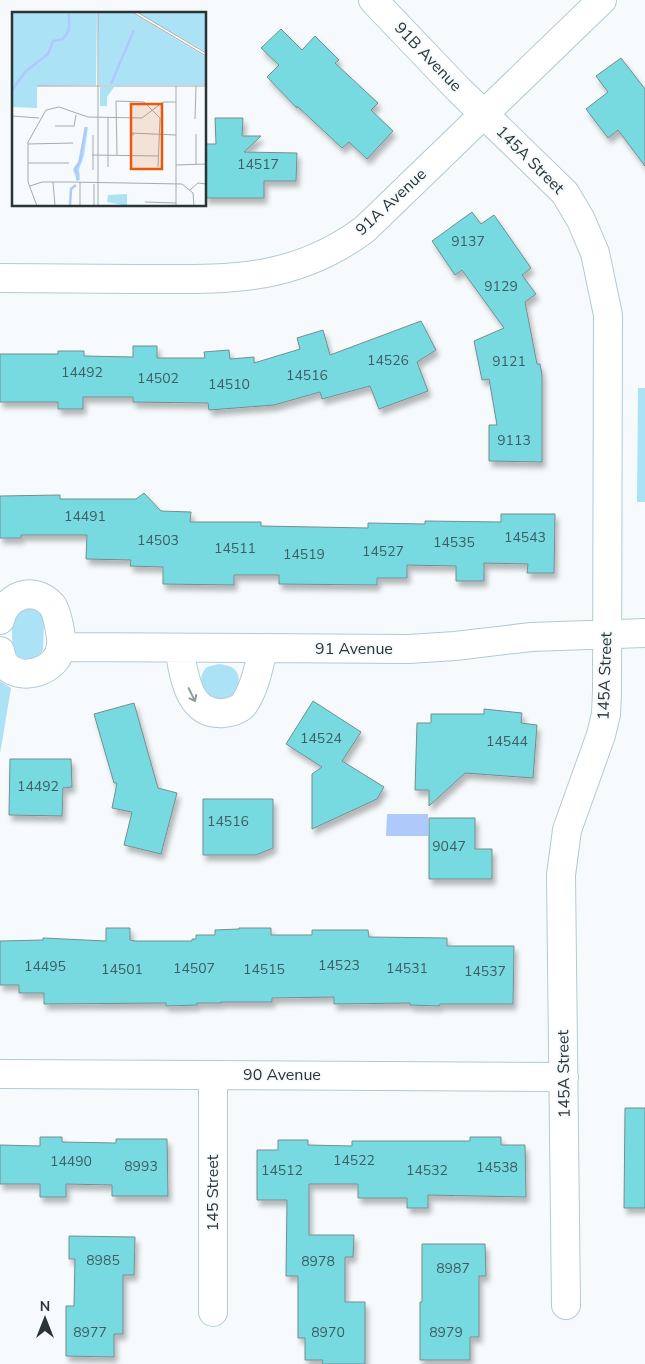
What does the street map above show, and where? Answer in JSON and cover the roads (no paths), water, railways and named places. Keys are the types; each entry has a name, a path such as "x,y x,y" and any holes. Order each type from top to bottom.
{"street":[{"name":"91B Avenue","path":"373,0 484,114"},
{"name":"91A Avenue","path":"0,278 228,279 267,273 308,262 348,242 365,229 602,0"},
{"name":"145A Street","path":"484,114 565,193 581,220 595,253 608,315 606,714 601,735 567,830 561,875 566,1305"},
{"path":"0,620 2,611 9,601 19,595 33,594 45,598 54,607 62,647 56,658 46,668 31,674 14,672 4,662 0,651"},
{"name":"91 Avenue","path":"62,647 409,649 455,646 531,637 645,633"},
{"path":"179,648 184,676 193,700 205,710 217,714 230,712 244,705 250,692 263,648"},
{"name":"90 Avenue","path":"0,1074 564,1077"},
{"name":"145 Street","path":"213,1075 213,1312"}]}
